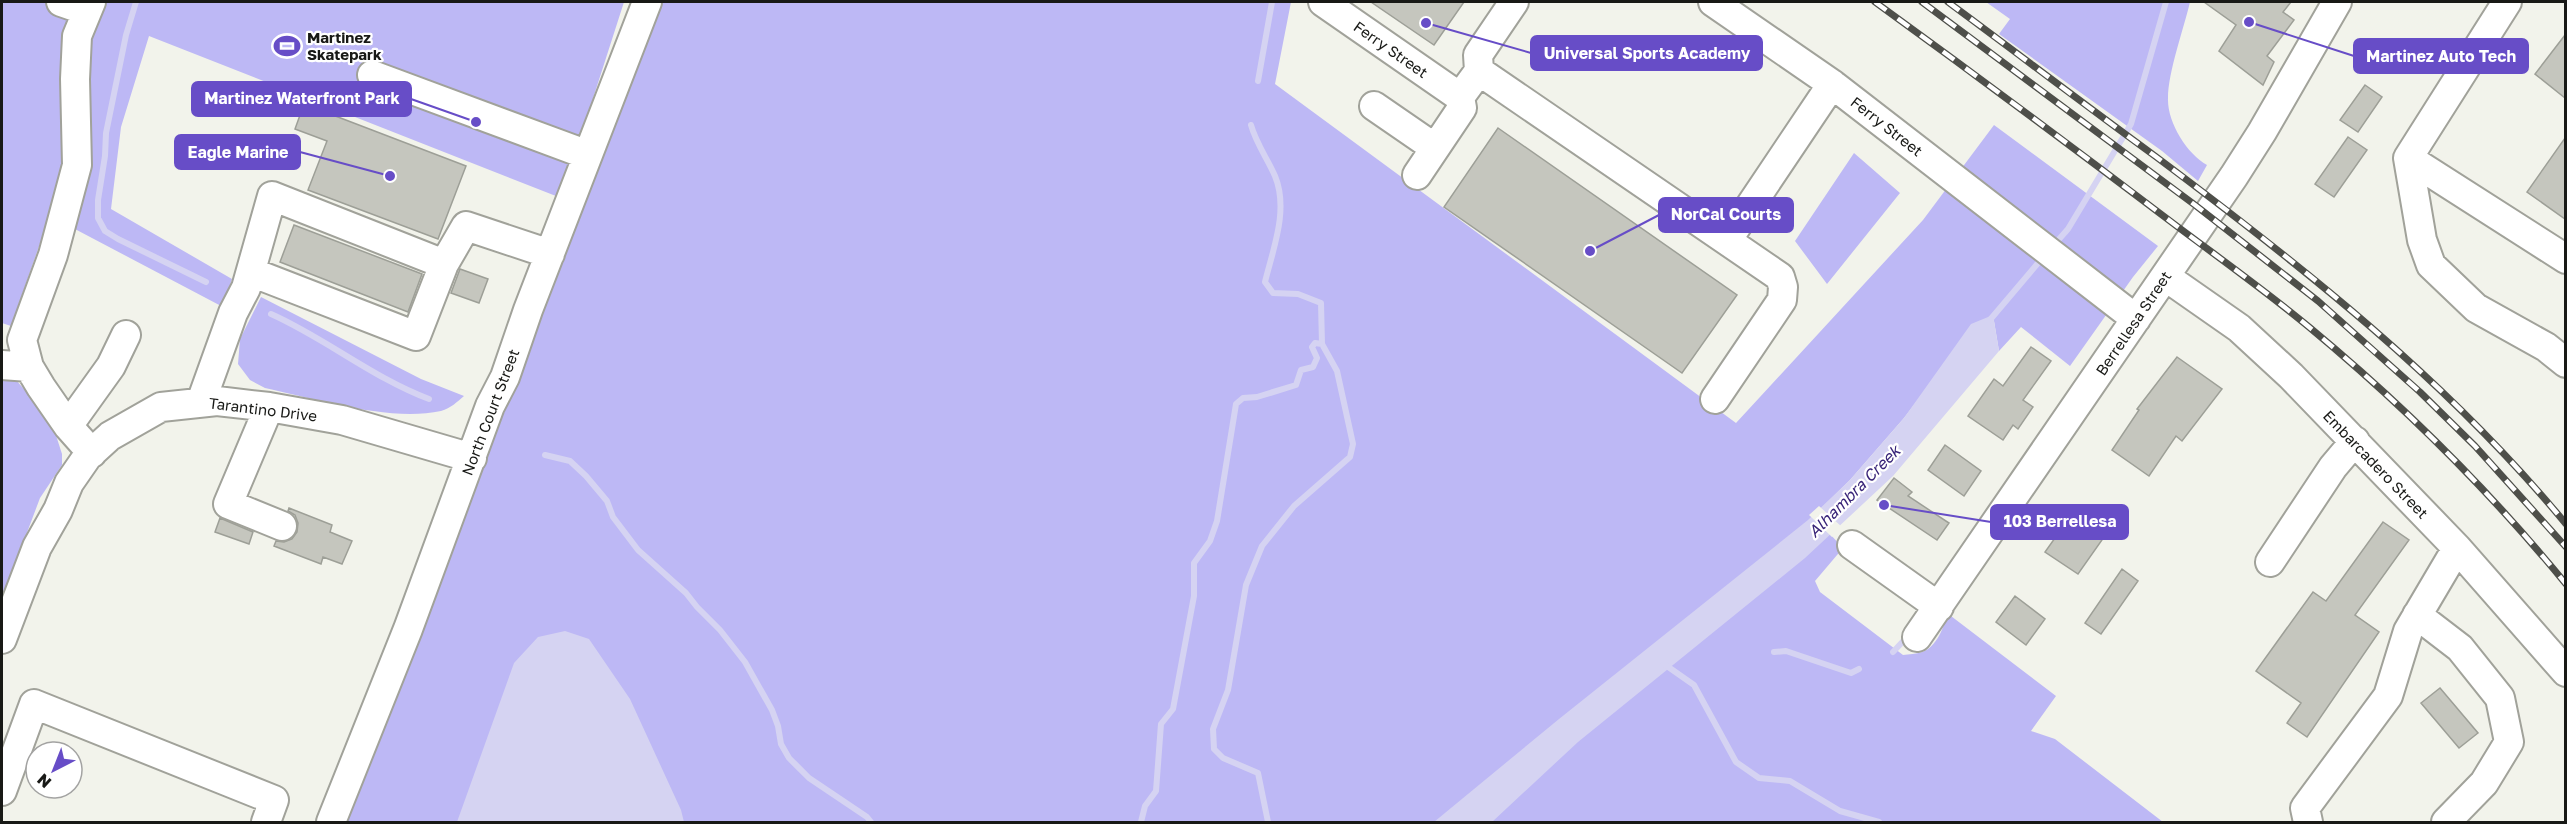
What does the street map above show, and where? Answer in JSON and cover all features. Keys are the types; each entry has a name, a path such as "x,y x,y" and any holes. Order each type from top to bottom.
{"street":[{"name":"North Court Street","path":"332,822 490,406 505,377 647,2"},
{"name":"Ferry Street","path":"1323,2 1460,97"},
{"path":"1417,175 1462,108 1460,97 1479,71 1478,55 1514,2"},
{"name":"Ferry Street","path":"1713,2 1832,84 2136,319"},
{"name":"Berrellesa Street","path":"1917,637 2166,277 2262,132 2337,2"},
{"path":"2507,2 2482,38 2408,158 2422,240 2431,265 2476,308 2546,347 2565,363"},
{"path":"80,5 75,79 76,165 53,255 12,335 15,366 92,453"},
{"path":"1479,71 1728,239 1780,277 1783,287 1782,300 1715,399"},
{"path":"372,75 588,155"},
{"path":"1728,239 1832,84"},
{"path":"1374,106 1435,148"},
{"path":"2408,158 2565,260"},
{"path":"201,402 233,313 251,272 272,196 444,264"},
{"path":"251,272 416,336 444,264 466,226 550,254"},
{"name":"Embarcadero Street","path":"2166,277 2239,328 2290,376 2457,548 2565,672"},
{"path":"68,426 111,366 126,334"},
{"name":"Tarantino Drive","path":"2,639 42,536 58,510 69,483 92,453 110,436 161,407 218,401 269,407 342,420 472,458"},
{"path":"269,407 228,504 282,526"},
{"path":"2270,562 2333,467 2355,441"},
{"path":"1852,545 1939,607"},
{"path":"2308,822 2305,808 2388,696 2408,631 2457,548"},
{"path":"2417,615 2460,648 2500,698 2509,742 2484,783 2446,822"},
{"path":"2,791 34,704 274,800 266,822"}],"shaded area":[{"path":"2,2 624,2 561,198 149,36 121,127 111,209 232,279 223,307 73,228 49,218 11,326 2,323"},
{"path":"660,2 1291,2 1275,84 1736,423 1923,220 1994,125 2158,246 2133,277 2070,366 2021,327 1999,351 1993,315 1936,376 1904,418 1850,480 1813,516 1843,548 1815,581 1820,592 1903,655 1922,652 1932,646 1942,630 1947,613 2056,696 2031,731 2055,739 2163,822 346,822"},
{"path":"1986,2 2190,2 2173,63 2168,98 2171,117 2180,136 2192,153 2207,165 2198,181 2162,151 1999,34 2010,19"},
{"path":"1854,153 1900,193 1827,284 1795,241"},
{"path":"261,297 421,379 464,396 451,407 441,411 399,414 353,408 265,388 250,380 238,364 240,339"},
{"path":"2,375 15,379 53,426 62,454 62,465 40,498 2,599"}],"water":[{"path":"1993,315 1999,351 1893,476 1805,558 1578,742 1492,822 1434,822 1808,520 1850,480 1904,418 1971,324"},
{"path":"565,631 589,639 630,699 681,810 684,822 457,822 514,663 538,637"}],"pier":[{"path":"1819,506 1842,527 1832,537 1809,515"}],"building":[{"path":"1371,2 1464,2 1434,45"},
{"path":"2204,2 2291,2 2283,12 2294,20 2267,56 2274,62 2263,85 2219,51 2236,25"},
{"path":"2565,35 2565,98 2535,74"},
{"path":"2365,85 2382,97 2358,132 2340,120"},
{"path":"304,104 466,166 438,239 308,190 327,141 295,129"},
{"path":"1498,128 1737,295 1682,373 1444,207"},
{"path":"2348,137 2367,150 2334,197 2315,184"},
{"path":"2565,138 2565,219 2527,192"},
{"path":"294,225 422,274 408,312 280,262"},
{"path":"460,269 488,279 479,303 451,293"},
{"path":"2031,347 2051,361 2023,400 2033,407 2018,429 2013,425 2003,440 1968,416 1994,379 2003,386"},
{"path":"2177,357 2222,389 2182,441 2176,436 2149,476 2112,450 2139,410 2137,409"},
{"path":"1945,445 1981,471 1964,496 1928,470"},
{"path":"1894,478 1912,492 1908,496 1949,523 1937,540 1877,500"},
{"path":"2077,507 2109,530 2078,574 2045,552"},
{"path":"289,508 332,525 330,532 352,541 342,564 323,557 321,564 274,546 276,541 284,542 292,539 297,532 298,523 295,515 288,511"},
{"path":"220,518 253,532 249,544 215,532"},
{"path":"2383,522 2409,540 2355,615 2379,632 2307,737 2287,723 2301,703 2256,671 2313,592 2326,601"},
{"path":"2122,569 2138,581 2101,634 2085,623"},
{"path":"2015,596 2045,619 2026,645 1996,622"},
{"path":"2440,688 2478,733 2459,748 2421,703"}],"waterway":[{"path":"136,2 126,35 106,133 98,218 105,231 118,239 206,282"},
{"path":"1258,81 1272,2"},
{"name":"Alhambra Creek","path":"2053,246 2068,229 2131,124 2166,2"},
{"path":"1251,125 1279,189 1280,216 1265,282 1273,293 1298,294 1321,303 1322,344 1337,371 1353,444 1350,457 1294,506 1262,546 1246,585 1228,690 1213,729 1214,749 1223,758 1258,773 1268,822"},
{"name":"Alhambra Creek","path":"1989,321 2044,256"},
{"path":"271,314 311,334 388,380 429,399"},
{"path":"1141,822 1145,806 1156,791 1161,724 1173,709 1194,596 1194,563 1210,541 1217,521 1236,404 1243,398 1257,397 1296,385 1301,370 1313,367 1317,358 1312,347 1315,343 1322,344"},
{"path":"545,455 570,461 586,476 607,501 613,517 638,550 686,593 720,630 745,662 772,710 781,744 789,758 809,778 871,822"},
{"path":"1893,652 1907,637"},
{"path":"1774,652 1786,651 1851,673 1859,669"},
{"path":"1664,664 1694,685 1736,762 1759,778 1790,781 1840,811 1879,822"}],"railway":[{"path":"1875,2 2261,289 2344,356 2443,449 2537,549 2566,584"},
{"path":"1922,2 2195,205 2318,301 2420,392 2475,446 2566,547"},
{"path":"1948,2 2210,198 2319,283 2423,374 2473,422 2566,524"}],"place":[{"name":"Martinez Auto Tech","path":"2249,22"},
{"name":"Universal Sports Academy","path":"1426,23"},
{"name":"Martinez Skatepark","path":"287,46"},
{"name":"Martinez Waterfront Park","path":"476,122"},
{"name":"Eagle Marine","path":"390,176"},
{"name":"NorCal Courts","path":"1590,251"},
{"name":"103 Berrellesa","path":"1884,505"}]}
